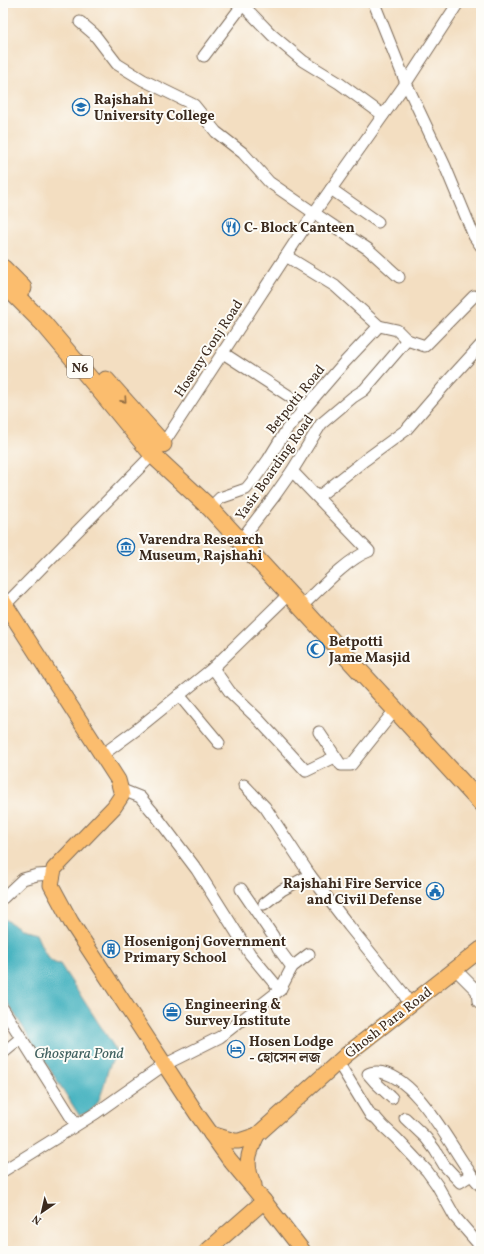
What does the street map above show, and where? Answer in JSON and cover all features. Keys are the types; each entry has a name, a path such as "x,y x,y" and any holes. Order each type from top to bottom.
{"highway":[{"path":"3,268 11,275 158,450"},
{"name":"N6","path":"3,283 44,324 103,394 158,450 481,803"}],"main road":[{"path":"4,604 118,780 122,795 114,807 54,869 51,885 71,922 164,1065 294,1251"},
{"name":"Ghosh Para Road","path":"257,1196 248,1163 249,1152 257,1135 338,1062 455,969 473,950"},
{"path":"211,1134 234,1142 257,1135"},
{"path":"207,1251 257,1196"},
{"path":"257,1196 303,1251"}],"street":[{"path":"204,56 243,3 272,35 303,61 339,83 383,115"},
{"path":"374,3 406,83 445,166 474,236 481,246"},
{"name":"Hoseny Gonj Road","path":"4,604 158,450 314,213 406,83 458,3"},
{"path":"80,22 94,34 117,64 143,80 194,105 216,132 243,153 269,182 368,249 399,278"},
{"path":"331,189 378,222"},
{"path":"286,256 335,286 379,326 397,330 407,340 425,346 474,296"},
{"name":"Betpotti Road","path":"210,508 220,498 246,489 268,460 288,429 358,347 379,326"},
{"name":"Yasir Boarding Road","path":"240,541 292,471 321,424 353,397 364,390 407,340"},
{"path":"318,497 406,430 481,345"},
{"path":"223,353 306,407"},
{"path":"292,471 369,551 362,554 339,571 301,607"},
{"path":"102,755 213,668 289,594"},
{"path":"213,668 230,692 257,718 306,771 335,756"},
{"path":"179,696 219,743"},
{"path":"319,732 341,765 351,765 395,710"},
{"path":"244,785 265,806 310,875 403,993 410,1005"},
{"path":"120,789 140,797 157,817 197,870 250,954 280,990"},
{"path":"3,898 23,879 37,874 53,874"},
{"path":"264,904 282,890 310,875"},
{"path":"241,889 273,936 278,948 292,967"},
{"path":"3,1171 76,1125 164,1065 220,1037 280,990 292,967 309,954"},
{"path":"455,969 479,988 478,1001 481,1004"},
{"path":"3,1009 76,1125"},
{"path":"3,1052 22,1038"},
{"path":"338,1062 371,1116 376,1118 382,1126 396,1138 428,1171 455,1217 481,1247"},
{"path":"392,1098 374,1082 368,1074 370,1072 384,1072 400,1080 410,1090 429,1112 471,1175 481,1186"},
{"path":"405,1118 426,1138 444,1165 460,1182 471,1175"}],"water":[{"name":"Ghospara Pond","path":"3,918 23,931 36,934 48,957 51,961 60,964 118,1053 108,1070 98,1102 87,1113 79,1115 3,996"}],"place":[{"name":"Rajshahi University College","path":"81,107"},
{"name":"C- Block Canteen","path":"231,227"},
{"name":"Varendra Research Museum, Rajshahi","path":"126,547"},
{"name":"Betpotti Jame Masjid","path":"316,649"},
{"name":"Rajshahi Fire Service and Civil Defense","path":"435,891"},
{"name":"Hosenigonj Government Primary School","path":"111,949"},
{"name":"Engineering & Survey Institute","path":"172,1012"},
{"name":"Hosen Lodge - হোসেন লজ","path":"236,1049"}]}
